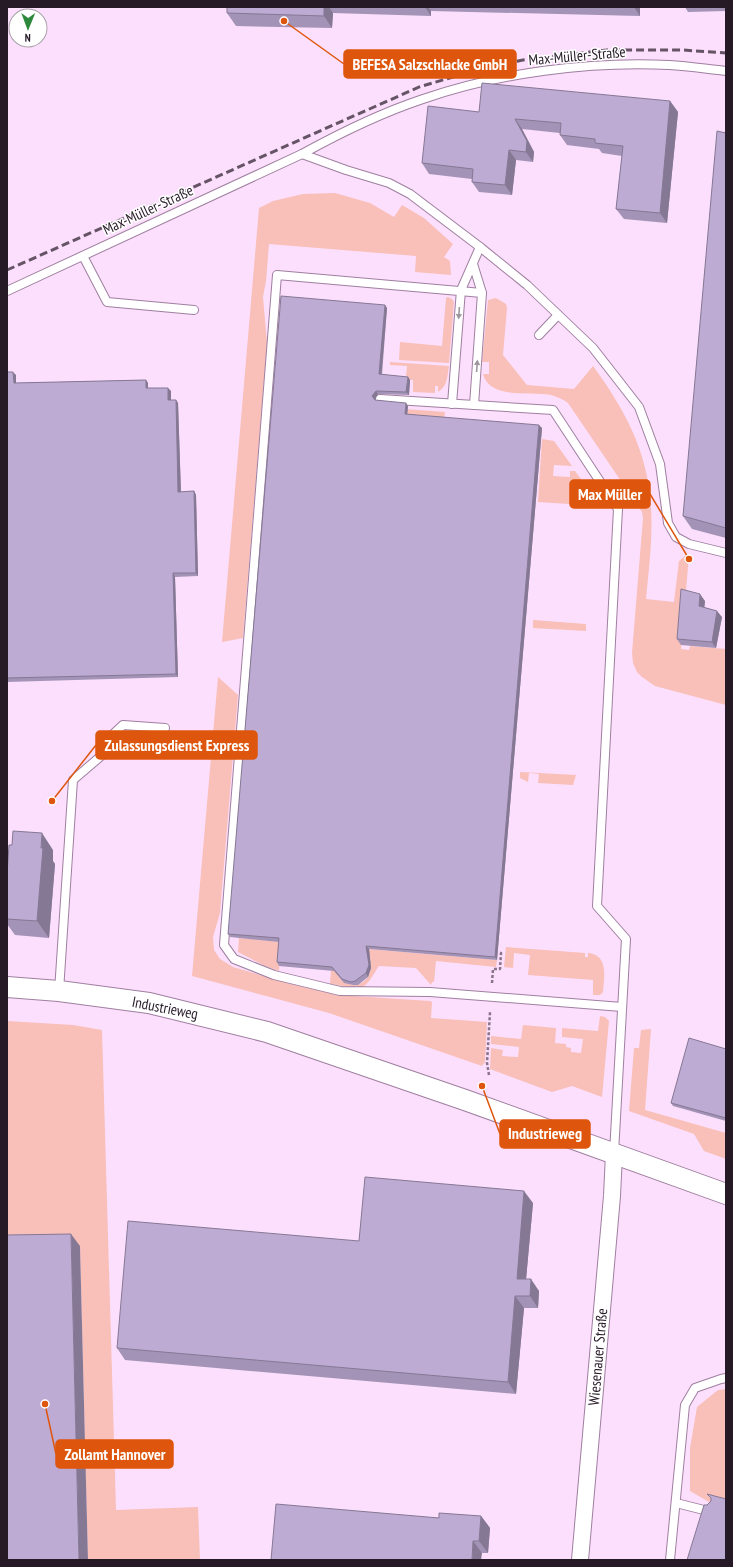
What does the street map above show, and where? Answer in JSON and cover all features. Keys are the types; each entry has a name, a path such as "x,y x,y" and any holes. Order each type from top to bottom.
{"street":[{"name":"Industrieweg","path":"7,987 58,991 149,1003 267,1032 472,1102 726,1194"},
{"name":"Wiesenauer Straße","path":"580,1560 612,1196 614,1154"}],"lane":[{"name":"Max-Müller-Straße","path":"7,291 302,154 338,135 423,99 473,85 522,74 566,69 622,65 669,65 726,71"},
{"path":"302,154 346,170 389,183 410,194 527,285 593,348 639,407 660,464 668,523 676,537 689,544 726,553"},
{"path":"452,404 461,290 480,247"},
{"path":"83,256 107,302 194,310"},
{"path":"473,264 482,292 474,405"},
{"path":"482,292 277,274 224,945 234,959 274,975 340,991 430,992 622,1007"},
{"path":"539,335 558,315"},
{"path":"380,399 553,410 618,509 597,906 626,939 614,1154"},
{"path":"58,991 73,780 108,750 109,738 123,725 165,728"},
{"path":"670,1560 685,1405 695,1388 726,1378"},
{"path":"676,1503 714,1512"}],"shaded area":[{"path":"335,193 370,203 394,217 402,205 424,218 453,244 444,257 450,261 451,275 415,272 416,256 269,244 263,297 267,343 243,638 222,642 259,208 273,201 303,194"},
{"path":"448,297 454,302 449,363 399,360 400,342 442,346 446,298"},
{"path":"496,298 506,304 507,308 503,355 527,385 574,389 593,366 618,403 638,444 649,488 651,503 651,536 646,599 674,602 679,561 686,555 689,555 681,649 689,650 690,646 726,649 726,705 655,686 637,672 633,663 632,653 643,518 642,512 568,403 551,395 502,391 494,388 487,382 483,374 489,374 489,362 482,362 488,300"},
{"path":"390,362 449,366 444,387 438,392 438,386 435,386 435,393 413,392 413,380 397,379 388,376 406,377 407,366 390,365"},
{"path":"379,407 445,412 444,420 378,415"},
{"path":"542,439 554,441 572,466 554,465 553,476 570,477 570,471 575,471 584,483 589,496 584,505 538,502"},
{"path":"533,620 586,624 586,631 533,628"},
{"path":"218,677 238,695 220,913 213,937 214,950 220,959 233,967 291,984 338,995 430,1001 432,1002 431,1018 487,1022 485,1062 482,1066 329,1013 192,976"},
{"path":"520,772 576,775 573,785 538,783 539,774 529,773 528,782 520,778"},
{"path":"239,938 281,942 279,971 265,966 238,952"},
{"path":"333,946 497,960 496,967 436,961 434,982 432,982 431,985 416,968 379,966 364,986 352,987 330,984 331,970 336,971 340,978 351,985 363,982 367,978 370,972 370,964"},
{"path":"506,947 585,953 585,957 588,957 588,953 595,955 602,962 604,968 603,992 600,995 593,995 593,980 528,975 530,955 514,953 513,968 504,967"},
{"path":"600,1016 605,1017 609,1021 602,1097 572,1086 552,1092 490,1069 491,1048 503,1050 502,1056 518,1057 519,1047 491,1044 491,1036 521,1039 523,1025 556,1028 555,1043 566,1044 566,1047 571,1048 571,1052 581,1053 583,1039 562,1037 562,1028 598,1031"},
{"path":"7,1021 73,1025 102,1030 116,1510 198,1507 200,1560 88,1560 80,1246 7,1248"},
{"path":"651,1029 645,1110 726,1133 726,1159 704,1151 694,1134 629,1111 634,1048 639,1048 641,1030"},
{"path":"726,1389 726,1508 716,1506 690,1491 690,1448 697,1407 718,1390"}],"building":[{"path":"227,7 324,7 324,16 227,13"},
{"path":"482,83 670,101 660,213 616,209 623,146 595,143 595,139 560,135 561,123 515,119 527,141 526,152 509,150 505,185 472,182 473,169 422,163 428,106 479,112"},
{"path":"717,131 726,133 726,528 683,516"},
{"path":"281,296 385,305 379,374 408,377 406,392 376,391 372,396 375,400 406,403 405,414 539,425 495,957 366,946 369,965 366,973 355,981 351,982 342,979 332,967 277,962 279,938 228,934"},
{"path":"7,372 13,372 14,383 146,380 146,388 168,388 168,400 176,400 178,492 194,491 196,573 173,573 176,674 7,678"},
{"path":"681,589 700,594 699,606 717,611 712,642 677,639"},
{"path":"13,831 42,833 41,848 43,848 37,921 7,919 7,874 9,845 12,845"},
{"path":"689,1038 726,1049 726,1118 671,1103"},
{"path":"365,1177 524,1191 517,1279 531,1279 530,1296 515,1296 508,1382 117,1348 128,1221 359,1241"},
{"path":"71,1234 79,1560 7,1560 7,1235"},
{"path":"707,1494 726,1499 726,1560 687,1560 704,1505 707,1505 711,1501 711,1498"},
{"path":"276,1504 439,1518 439,1513 481,1516 479,1541 473,1541 472,1560 271,1560"}],"railway":[{"path":"7,270 419,87 484,68 523,60 607,50 683,50 726,53"}],"place":[{"name":"BEFESA Salzschlacke GmbH","path":"284,21"},
{"name":"Max Müller","path":"689,559"},
{"name":"Zulassungsdienst Express","path":"52,801"},
{"name":"Industrieweg","path":"482,1086"},
{"name":"Zollamt Hannover","path":"45,1404"}]}
